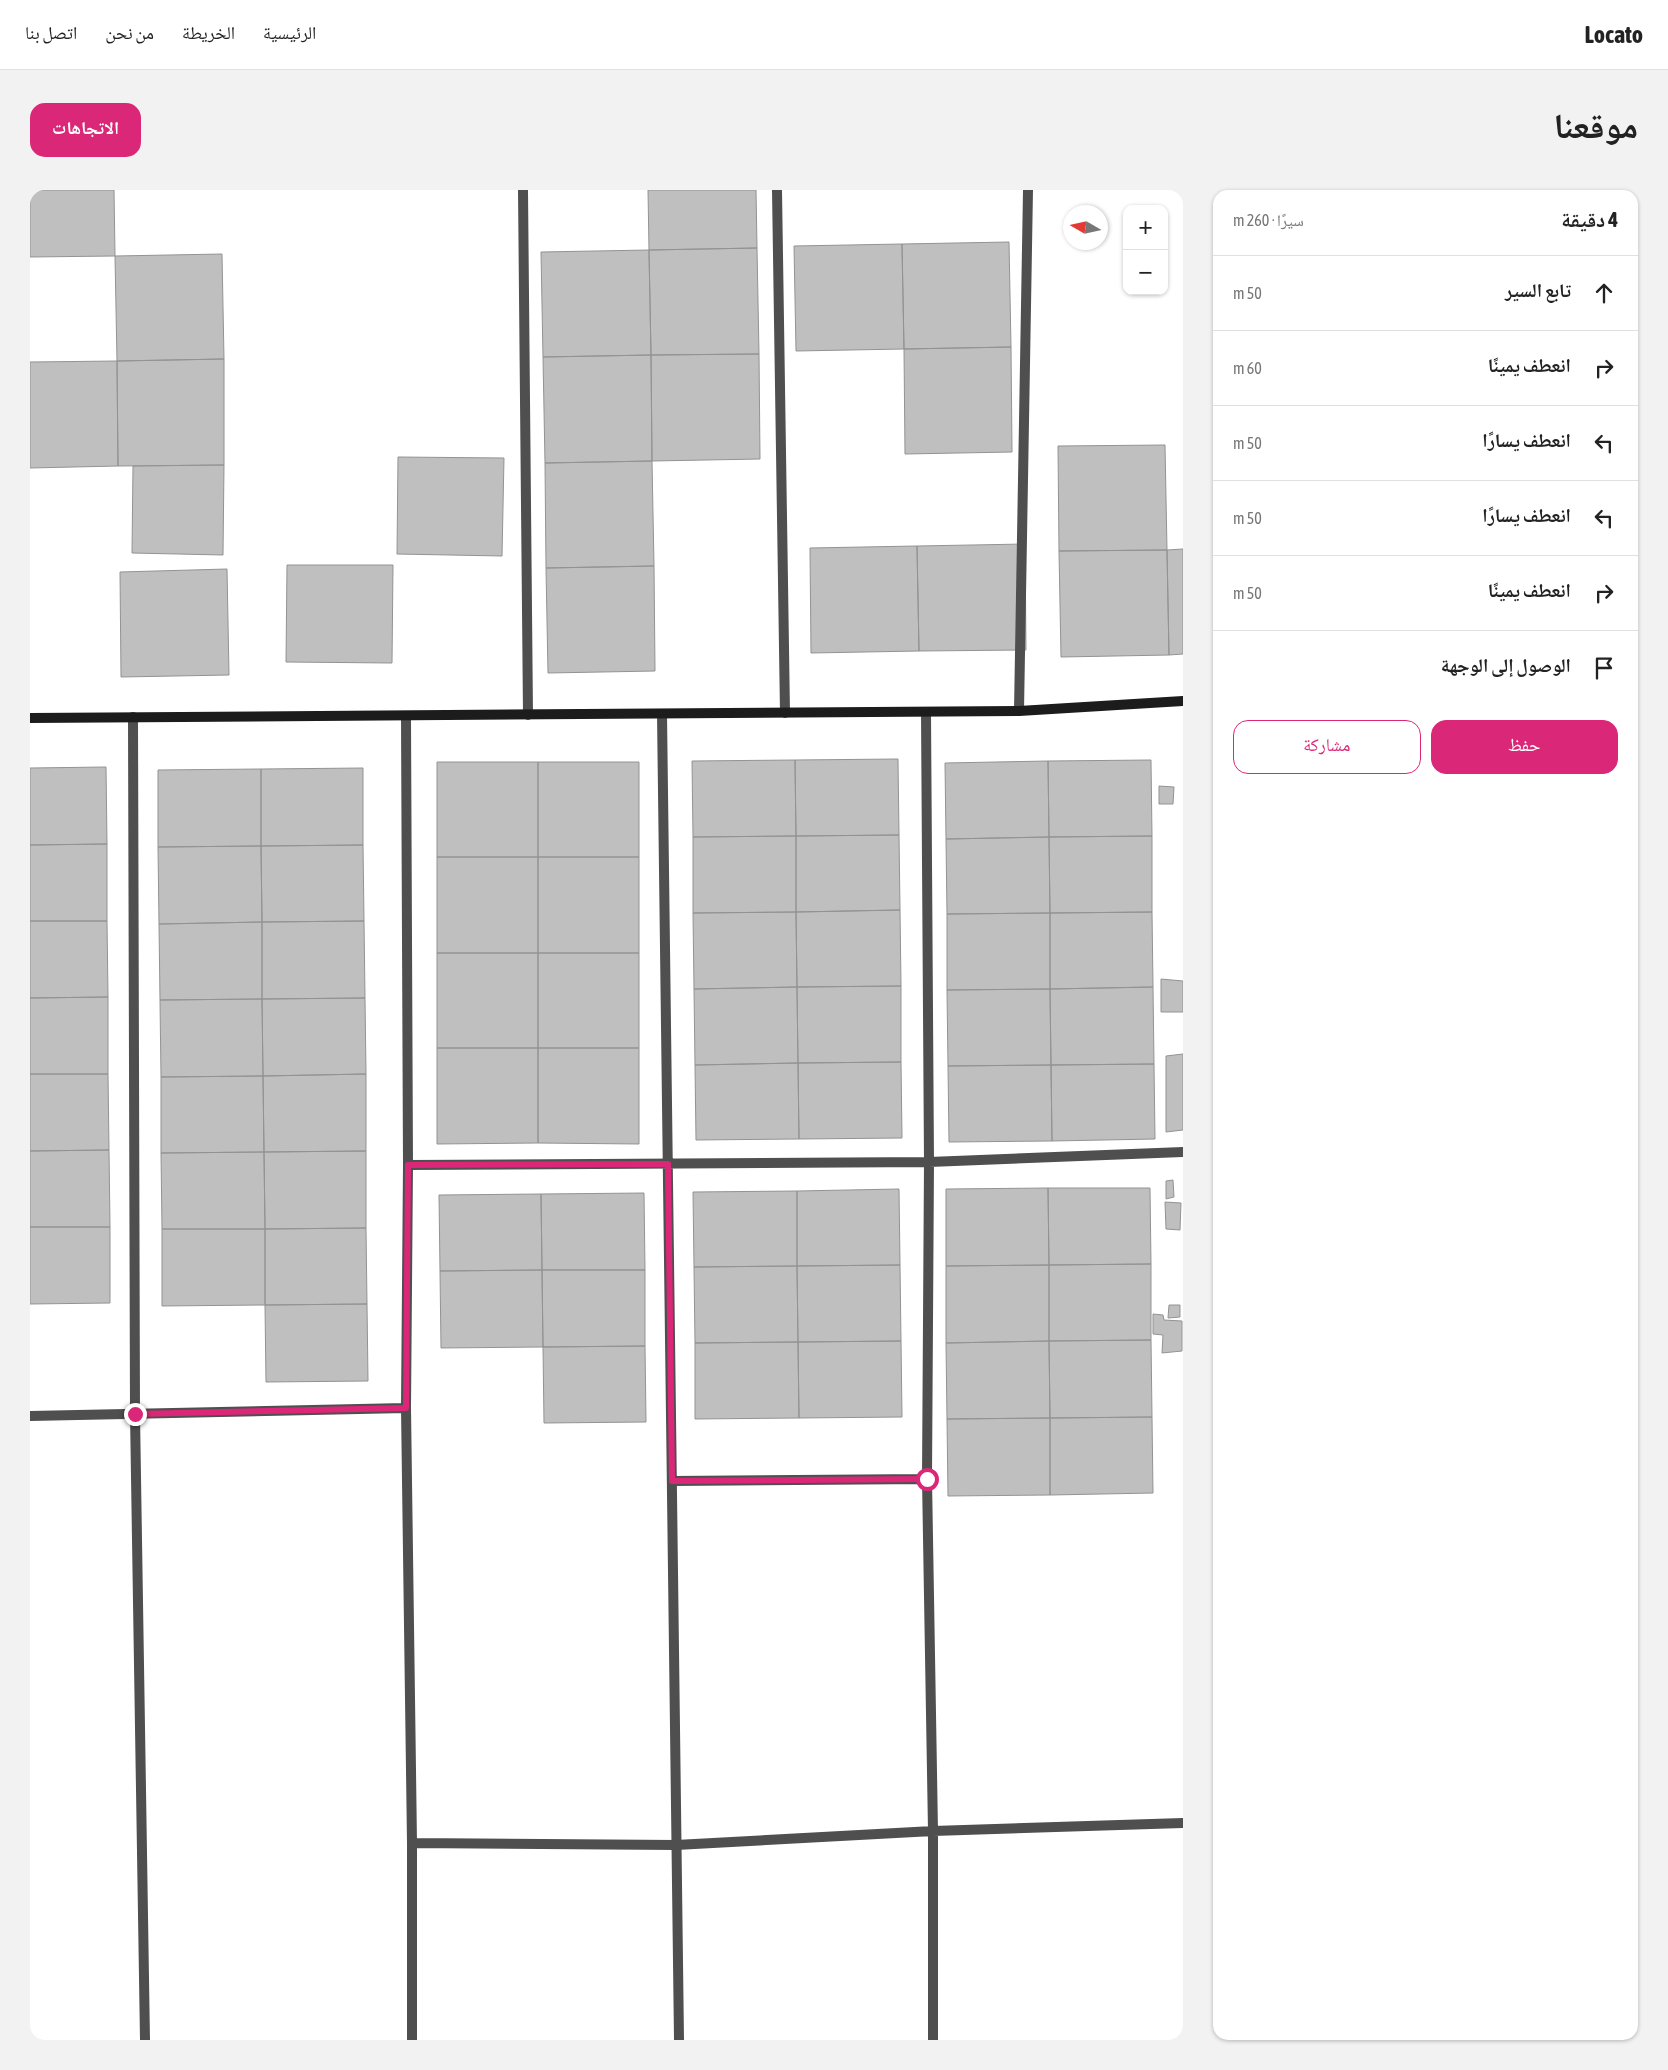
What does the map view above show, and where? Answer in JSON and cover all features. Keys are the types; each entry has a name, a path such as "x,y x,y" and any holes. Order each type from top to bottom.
{"street":[{"path":"523,190 528,715"},
{"path":"776,190 784,713"},
{"path":"1019,711 1028,190"},
{"path":"30,718 1019,711 1183,701"},
{"path":"926,712 930,1162 927,1479 933,1831 933,2040"},
{"path":"662,714 679,2040"},
{"path":"406,716 408,1165 406,1408 412,1844 412,2040"},
{"path":"133,717 135,1414 145,2040"},
{"path":"408,1165 930,1162 1183,1152"},
{"path":"30,1416 406,1408"},
{"path":"672,1481 927,1479"},
{"path":"412,1844 676,1845 933,1831 1183,1823"}],"building":[{"path":"30,190 114,190 115,256 30,257"},
{"path":"648,190 756,190 757,248 649,250"},
{"path":"1009,242 1011,347 904,349 902,244"},
{"path":"902,244 904,349 796,351 794,246"},
{"path":"757,248 759,354 651,355 649,250"},
{"path":"649,250 651,355 543,357 541,252"},
{"path":"222,254 224,359 117,361 115,256"},
{"path":"1011,347 1012,452 905,454 904,349"},
{"path":"759,354 760,459 652,461 651,355"},
{"path":"651,355 652,461 545,463 543,357"},
{"path":"224,359 224,465 118,466 117,361"},
{"path":"117,361 118,466 30,468 30,362"},
{"path":"1165,445 1167,550 1059,551 1058,446"},
{"path":"398,457 504,458 502,556 397,554"},
{"path":"652,461 654,566 546,568 545,463"},
{"path":"224,465 223,555 132,553 133,466"},
{"path":"1025,544 1026,650 919,651 917,546"},
{"path":"917,546 919,651 811,653 810,548"},
{"path":"1183,549 1183,654 1169,655 1167,550"},
{"path":"1167,550 1169,655 1061,657 1059,551"},
{"path":"287,565 393,565 392,663 286,662"},
{"path":"654,566 655,671 548,673 546,568"},
{"path":"227,569 229,675 121,677 120,572"},
{"path":"898,759 899,835 796,836 795,760"},
{"path":"795,760 796,836 693,837 692,761"},
{"path":"1151,760 1152,836 1049,837 1048,761"},
{"path":"1048,761 1049,837 946,839 945,763"},
{"path":"437,762 538,762 538,857 437,857"},
{"path":"538,762 639,762 639,857 538,857"},
{"path":"106,767 107,844 30,845 30,768"},
{"path":"363,768 363,845 261,846 261,769"},
{"path":"261,769 261,846 158,847 158,770"},
{"path":"1159,786 1174,787 1173,804 1159,804"},
{"path":"899,835 900,910 796,912 796,836"},
{"path":"796,836 796,912 693,913 693,837"},
{"path":"1152,836 1152,912 1050,913 1049,837"},
{"path":"1049,837 1050,913 947,914 946,839"},
{"path":"107,844 107,921 30,921 30,845"},
{"path":"363,845 364,921 262,922 261,846"},
{"path":"261,846 262,922 159,924 158,847"},
{"path":"437,857 538,857 538,953 437,953"},
{"path":"538,857 639,857 639,953 538,953"},
{"path":"900,910 901,986 797,987 796,912"},
{"path":"796,912 797,987 694,989 693,913"},
{"path":"1152,912 1153,987 1050,989 1050,913"},
{"path":"1050,913 1050,989 947,990 947,914"},
{"path":"30,921 107,921 108,997 30,998"},
{"path":"364,921 365,998 262,999 262,922"},
{"path":"262,922 262,999 160,1000 159,924"},
{"path":"437,953 538,953 538,1048 437,1048"},
{"path":"538,953 639,953 639,1048 538,1048"},
{"path":"1161,979 1183,981 1183,1012 1161,1012"},
{"path":"901,986 901,1062 798,1063 797,987"},
{"path":"797,987 798,1063 695,1065 694,989"},
{"path":"1153,987 1154,1064 1051,1065 1050,989"},
{"path":"1050,989 1051,1065 948,1066 947,990"},
{"path":"108,997 108,1074 30,1074 30,998"},
{"path":"365,998 366,1074 263,1076 262,999"},
{"path":"262,999 263,1076 161,1077 160,1000"},
{"path":"437,1048 538,1048 538,1143 437,1144"},
{"path":"538,1048 639,1048 639,1144 538,1143"},
{"path":"1183,1054 1183,1130 1166,1132 1166,1056"},
{"path":"901,1062 902,1138 799,1139 798,1063"},
{"path":"798,1063 799,1139 696,1140 695,1065"},
{"path":"1154,1064 1155,1139 1052,1141 1051,1065"},
{"path":"1051,1065 1052,1141 949,1142 948,1066"},
{"path":"30,1074 108,1074 109,1150 30,1151"},
{"path":"366,1074 366,1151 264,1152 263,1076"},
{"path":"263,1076 264,1152 161,1153 161,1077"},
{"path":"109,1150 110,1227 30,1227 30,1151"},
{"path":"366,1151 366,1228 265,1229 264,1152"},
{"path":"264,1152 265,1229 162,1229 161,1153"},
{"path":"1173,1180 1174,1197 1166,1199 1166,1181"},
{"path":"1048,1188 1049,1265 946,1266 946,1189"},
{"path":"1048,1188 1150,1188 1151,1264 1049,1265"},
{"path":"899,1189 900,1265 797,1266 797,1191"},
{"path":"797,1191 797,1266 694,1267 693,1192"},
{"path":"644,1193 645,1270 542,1270 541,1194"},
{"path":"541,1194 542,1270 440,1271 439,1195"},
{"path":"1165,1202 1181,1203 1180,1230 1166,1229"},
{"path":"30,1227 110,1227 110,1303 30,1304"},
{"path":"366,1228 367,1304 265,1305 265,1229"},
{"path":"162,1229 265,1229 265,1305 162,1306"},
{"path":"1151,1264 1151,1340 1049,1341 1049,1265"},
{"path":"900,1265 901,1341 798,1342 797,1266"},
{"path":"1049,1265 1049,1341 946,1343 946,1266"},
{"path":"797,1266 798,1342 695,1343 694,1267"},
{"path":"542,1270 543,1347 441,1348 440,1271"},
{"path":"542,1270 645,1270 645,1346 543,1347"},
{"path":"367,1304 368,1381 266,1382 265,1305"},
{"path":"1169,1305 1180,1305 1180,1317 1168,1318"},
{"path":"1153,1314 1163,1315 1164,1320 1182,1321 1182,1351 1162,1353 1163,1335 1153,1334"},
{"path":"1151,1340 1152,1417 1050,1418 1049,1341"},
{"path":"901,1341 902,1417 799,1418 798,1342"},
{"path":"1049,1341 1050,1418 947,1419 946,1343"},
{"path":"798,1342 799,1418 695,1419 695,1343"},
{"path":"645,1346 646,1422 544,1423 543,1347"},
{"path":"1152,1417 1153,1493 1050,1495 1050,1418"},
{"path":"1050,1418 1050,1495 948,1496 947,1419"}],"route":[{"path":"135,1414 406,1408 408,1165 668,1164 672,1481 927,1479"}]}
